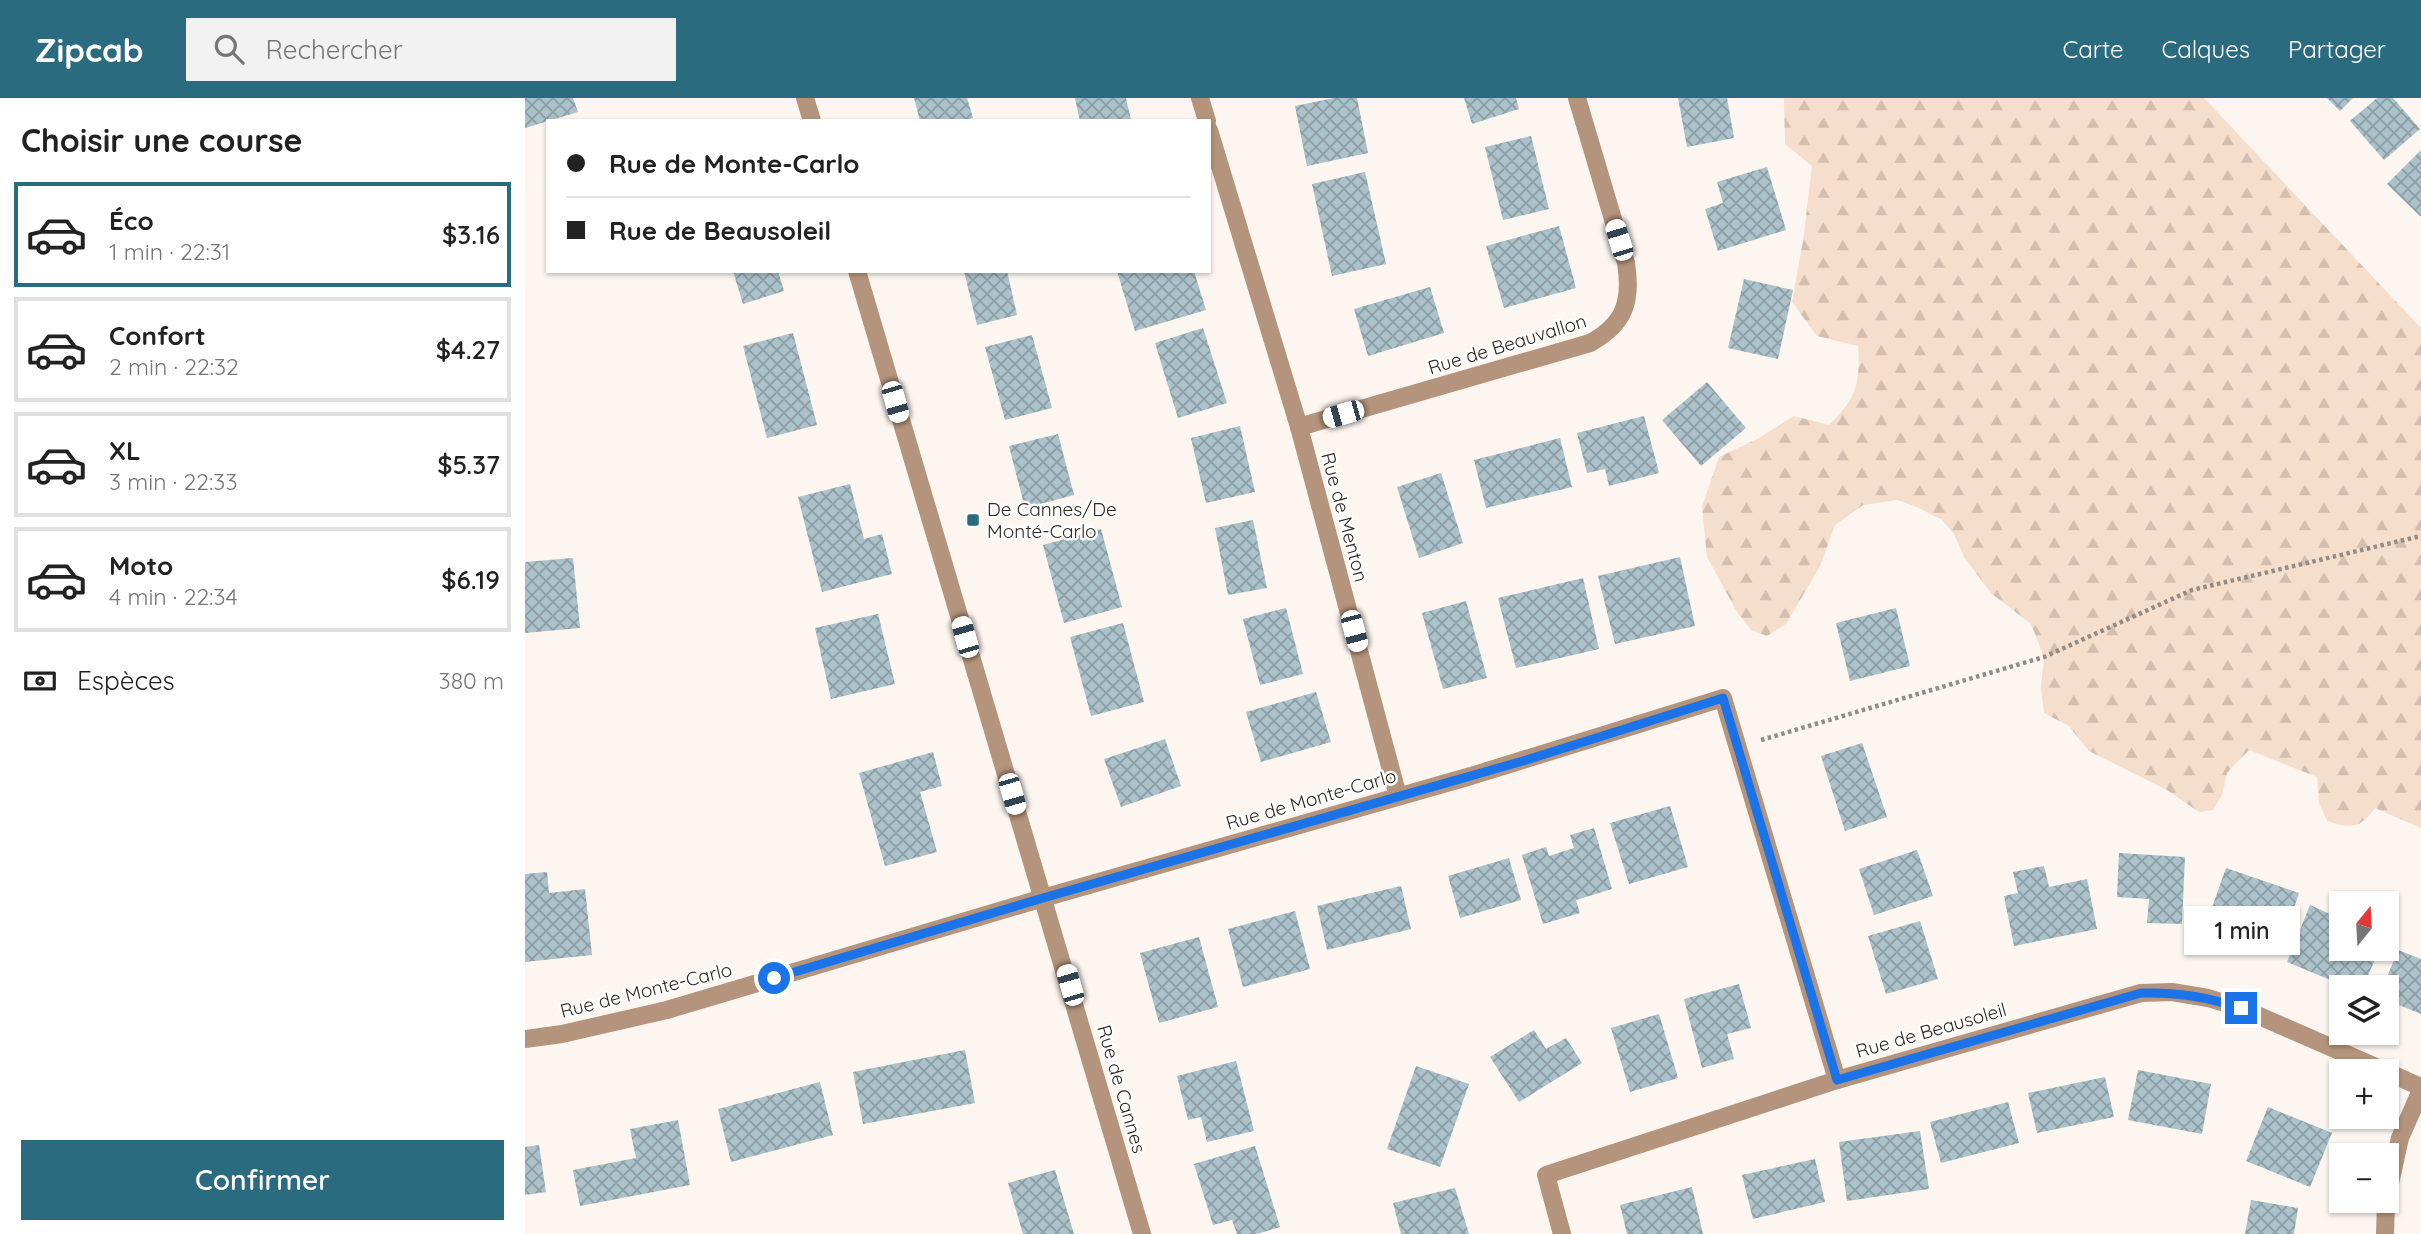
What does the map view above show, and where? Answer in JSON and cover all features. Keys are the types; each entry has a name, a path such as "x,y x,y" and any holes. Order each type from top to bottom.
{"street":[{"path":"805,98 811,119"},
{"path":"1200,98 1206,119"},
{"name":"Rue de Beauvallon","path":"1299,427 1590,342 1608,333 1623,312 1629,285 1626,263 1577,98"},
{"name":"Rue de Menton","path":"1211,137 1299,427 1398,796"},
{"name":"Rue de Cannes","path":"858,273 1142,1234"},
{"name":"Rue de Monte-Carlo","path":"525,1039 562,1034 667,1010 1043,898 1576,745 1723,698 1837,1080"},
{"name":"Rue de Beausoleil","path":"1563,1234 1546,1175 1837,1080 2141,993 2172,992 2208,998 2241,1008 2358,1059"},
{"name":"Rue de Beausoleil","path":"2399,1077 2421,1088"},
{"path":"2399,1143 2421,1088"},
{"path":"2385,1234 2386,1213"}],"path":[{"path":"1737,747 2044,657 2192,590 2421,536"}],"green space":[{"path":"1784,98 2204,98 2421,328 2421,828 2375,808 2359,824 2349,826 2327,821 2319,803 2317,777 2249,750 2227,773 2222,795 2213,810 2199,812 2167,790 2089,751 2069,726 2044,713 2041,687 2044,657 2031,624 1992,594 1964,557 1954,534 1942,520 1897,500 1863,505 1835,525 1820,566 1786,624 1767,636 1751,630 1737,612 1707,557 1702,507 1719,457 1757,439 1794,416 1829,425 1851,398 1858,371 1858,346 1817,336 1792,302 1812,166 1785,144"}],"building":[{"path":"525,98 573,98 578,112 546,119 546,122 525,128"},
{"path":"914,98 967,98 973,118 969,119 919,119"},
{"path":"1075,98 1126,98 1131,119 1080,119"},
{"path":"1334,98 1357,98 1368,153 1307,166 1295,106"},
{"path":"1464,98 1516,98 1519,109 1472,124"},
{"path":"1678,98 1727,98 1734,138 1687,147"},
{"path":"2327,98 2353,98 2340,111"},
{"path":"2377,98 2393,98 2420,129 2384,160 2350,121"},
{"path":"1531,136 1549,209 1503,220 1485,147"},
{"path":"2421,150 2421,217 2387,184"},
{"path":"1767,167 1786,230 1718,251 1705,209 1723,203 1717,182"},
{"path":"1365,172 1386,264 1332,276 1312,184"},
{"path":"1559,226 1576,288 1504,308 1486,246"},
{"path":"734,273 779,273 784,291 743,304"},
{"path":"964,273 1007,273 1017,315 977,325"},
{"path":"1118,273 1195,273 1206,310 1135,331"},
{"path":"1744,279 1793,290 1778,359 1728,348"},
{"path":"1430,287 1444,333 1368,356 1354,309"},
{"path":"1203,328 1227,403 1178,418 1155,343"},
{"path":"793,333 817,425 767,438 743,346"},
{"path":"1032,335 1052,408 1005,420 985,347"},
{"path":"1707,382 1746,428 1701,466 1662,420"},
{"path":"1644,416 1659,473 1609,486 1605,469 1587,473 1577,433"},
{"path":"1240,426 1255,492 1206,503 1191,438"},
{"path":"1058,434 1074,495 1025,508 1009,446"},
{"path":"1560,438 1572,487 1486,508 1474,460"},
{"path":"1441,473 1463,543 1419,558 1397,487"},
{"path":"850,484 864,539 882,534 892,574 822,592 798,497"},
{"path":"1253,520 1267,588 1228,595 1215,528"},
{"path":"1101,529 1122,607 1064,623 1043,545"},
{"path":"1680,557 1695,626 1615,644 1598,576"},
{"path":"573,558 580,628 525,633 525,562"},
{"path":"1583,578 1599,649 1516,668 1498,598"},
{"path":"1466,601 1487,678 1443,689 1422,613"},
{"path":"1286,608 1303,674 1260,685 1243,619"},
{"path":"1896,608 1910,666 1850,681 1836,623"},
{"path":"878,614 895,684 831,699 815,628"},
{"path":"1123,623 1144,702 1091,716 1070,637"},
{"path":"1316,692 1331,742 1261,762 1246,712"},
{"path":"1165,739 1181,786 1121,807 1104,759"},
{"path":"1862,743 1887,817 1845,831 1821,756"},
{"path":"933,752 942,786 920,792 937,852 885,866 859,773"},
{"path":"1670,806 1688,867 1629,884 1610,823"},
{"path":"1594,828 1612,889 1576,900 1580,913 1543,924 1522,855 1546,847 1549,856 1574,848 1570,835"},
{"path":"1917,850 1933,896 1874,915 1859,869"},
{"path":"2119,853 2185,857 2182,924 2147,923 2149,899 2117,897"},
{"path":"1509,858 1521,900 1460,918 1448,876"},
{"path":"2044,866 2049,887 2087,879 2097,929 2014,946 2004,896 2018,893 2013,872"},
{"path":"2226,868 2299,893 2281,947 2207,922"},
{"path":"547,872 549,893 585,889 592,955 525,962 525,874"},
{"path":"1401,886 1411,929 1327,950 1317,906"},
{"path":"2310,905 2329,914 2329,961 2374,961 2368,975 2329,975 2329,980 2287,962"},
{"path":"1295,911 1310,969 1243,987 1228,929"},
{"path":"1920,921 1938,979 1886,994 1868,936"},
{"path":"1199,937 1218,1007 1159,1023 1140,953"},
{"path":"2399,950 2421,959 2421,1014 2399,1005 2399,975 2388,975 2394,961 2399,961"},
{"path":"1739,984 1751,1028 1727,1034 1734,1059 1702,1068 1684,999"},
{"path":"1659,1014 1678,1078 1630,1092 1611,1028"},
{"path":"1534,1030 1546,1049 1566,1038 1582,1063 1519,1102 1490,1057"},
{"path":"965,1050 975,1103 863,1124 853,1072"},
{"path":"1236,1061 1254,1131 1207,1142 1201,1117 1188,1120 1177,1076"},
{"path":"1416,1066 1469,1084 1440,1167 1387,1149"},
{"path":"2138,1070 2211,1084 2202,1134 2128,1120"},
{"path":"2105,1077 2114,1117 2037,1133 2028,1093"},
{"path":"820,1082 833,1135 731,1162 718,1109"},
{"path":"2008,1102 2019,1143 1941,1163 1930,1122"},
{"path":"2268,1107 2332,1133 2310,1187 2246,1161"},
{"path":"678,1120 690,1185 580,1206 573,1170 636,1158 630,1129"},
{"path":"1920,1131 1929,1189 1847,1201 1839,1142"},
{"path":"539,1145 546,1192 525,1195 525,1147"},
{"path":"1255,1146 1280,1227 1257,1234 1237,1234 1232,1220 1213,1225 1194,1164"},
{"path":"1815,1159 1825,1202 1753,1219 1742,1175"},
{"path":"1055,1170 1074,1234 1023,1234 1008,1183"},
{"path":"1692,1187 1703,1234 1627,1234 1620,1205"},
{"path":"1455,1188 1469,1234 1401,1234 1393,1203"},
{"path":"2251,1200 2298,1208 2294,1234 2245,1234"}],"place":[{"name":"De Cannes/De Monté-Carlo","path":"973,520"}],"route":[{"path":"774,978 1523,761 1723,698 1837,1080 2141,993 2172,992 2208,998 2241,1008"}]}
